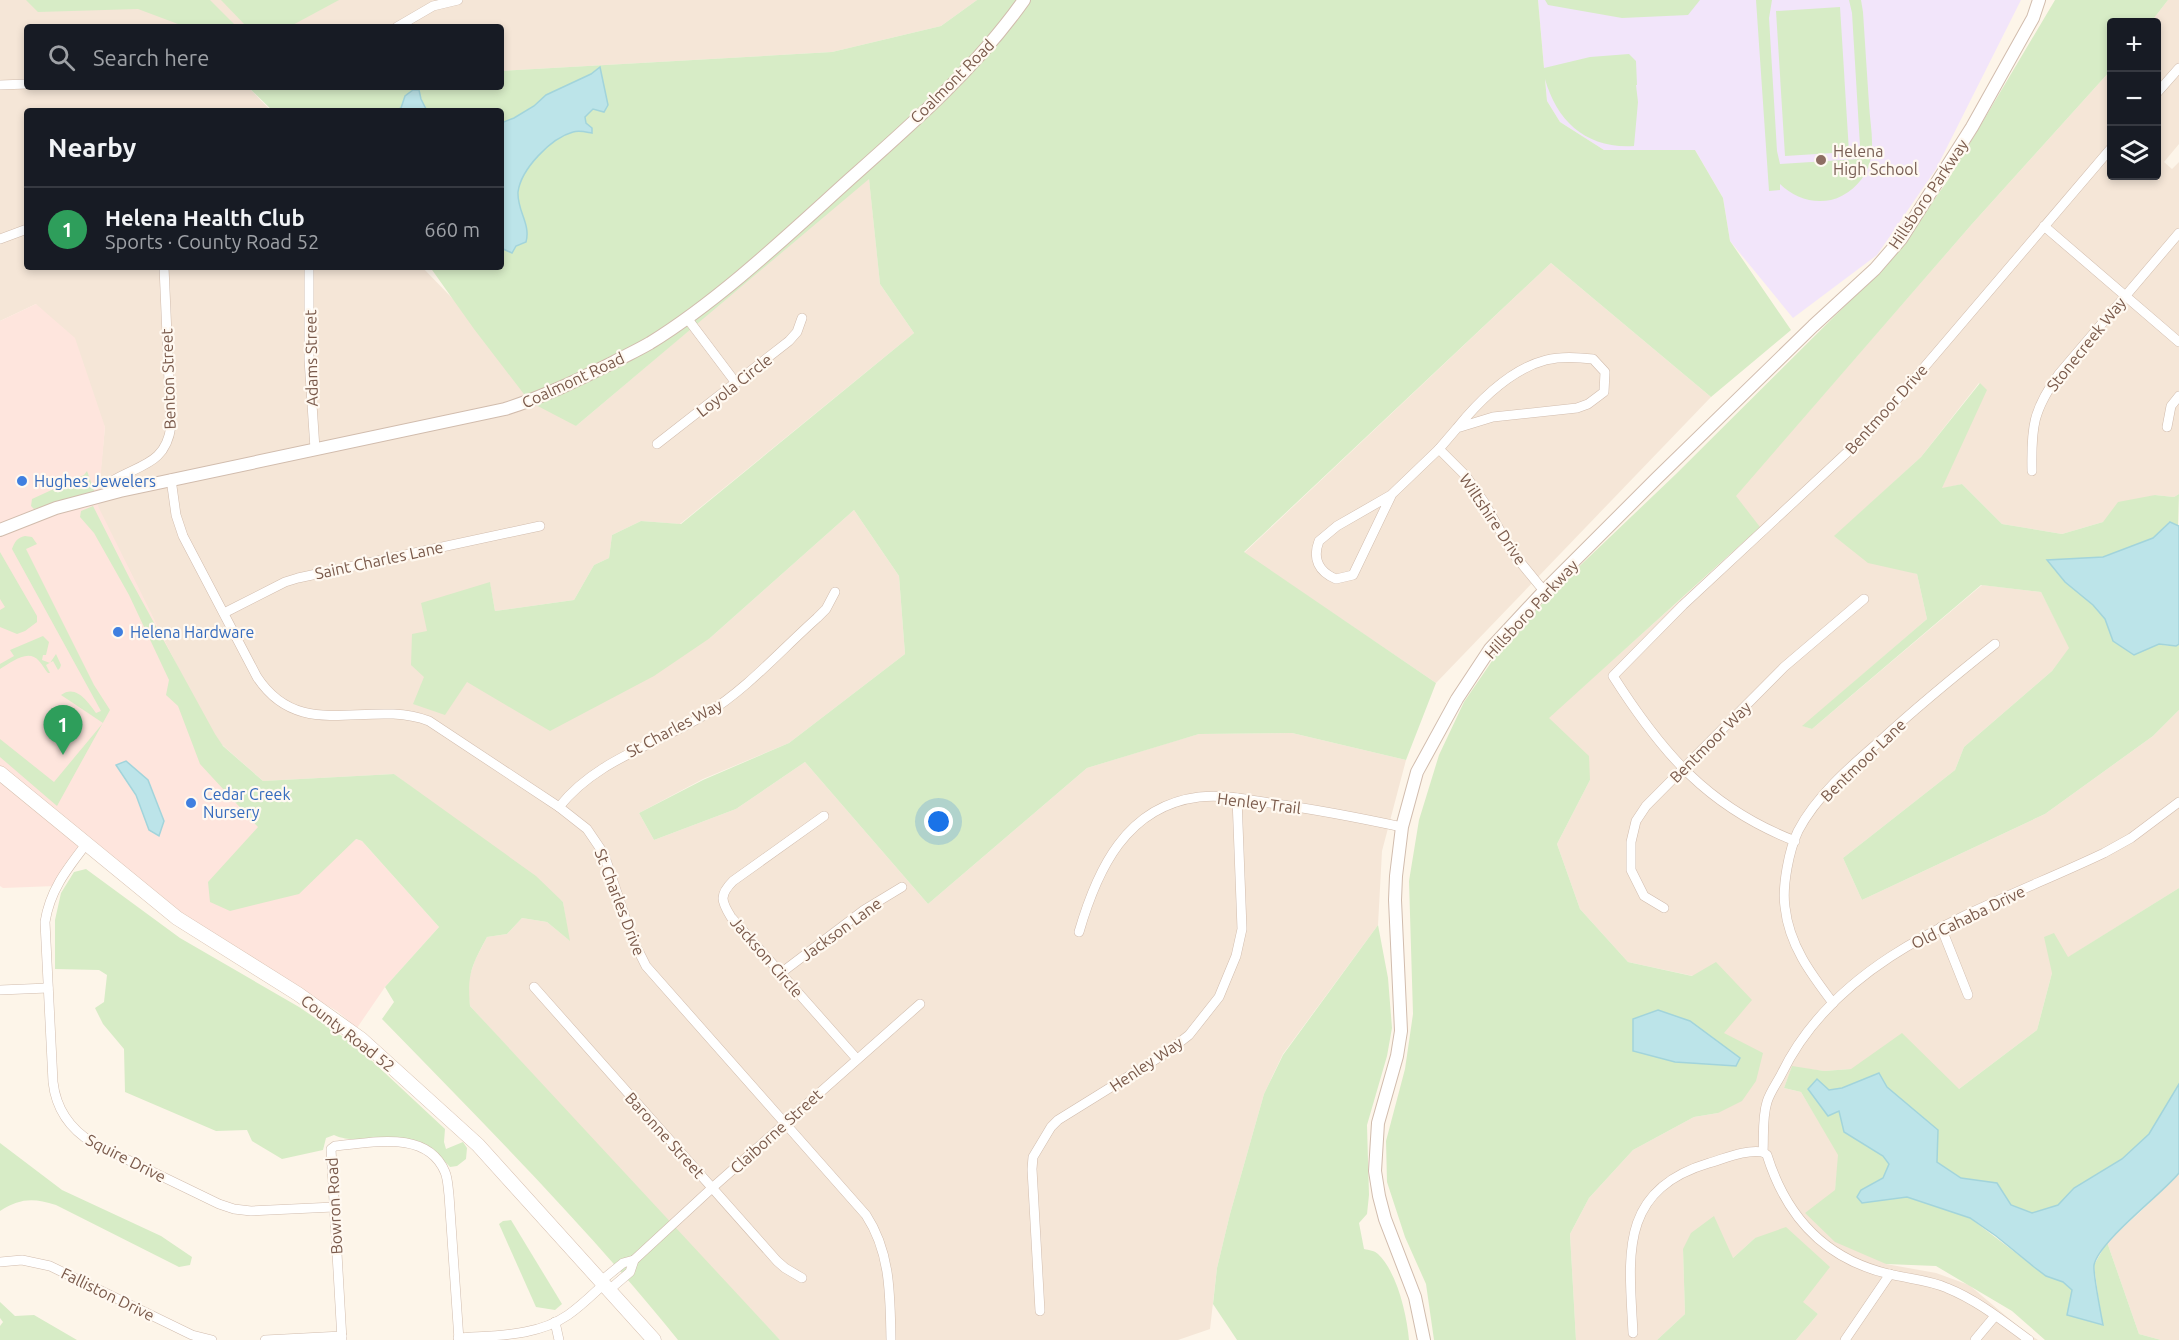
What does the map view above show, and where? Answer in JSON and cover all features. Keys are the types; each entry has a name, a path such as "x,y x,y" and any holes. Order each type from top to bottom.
{"main road":[{"name":"County Road 52","path":"0,773 177,918 306,1000 361,1039 478,1145 654,1340"}],"street":[{"path":"402,24 433,6 458,0"},
{"name":"Coalmont Road","path":"0,530 56,508 107,494 488,414 560,389 649,344 687,318 796,228 897,137 984,51 1024,0"},
{"name":"Hillsboro Parkway","path":"1424,1340 1414,1297 1383,1213 1376,1171 1378,1123 1395,1066 1401,1030 1395,900 1402,827 1417,772 1457,699 1490,649 1544,591 1793,345 1875,268 1901,238 1972,127 2033,18 2039,0"},
{"name":"Hillsboro Parkway","path":"2033,18 2041,10 2046,0"},
{"path":"2161,89 2179,68"},
{"path":"0,85 24,84"},
{"name":"Bentmoor Drive","path":"1683,770 1638,715 1613,676 1683,605 1869,432 2107,153"},
{"path":"2044,226 2179,342"},
{"path":"0,239 24,230"},
{"name":"Stonecreek Way","path":"2032,471 2032,431 2044,394 2179,233"},
{"name":"Benton Street","path":"107,494 114,480 149,463 161,454 170,435 164,270"},
{"name":"Adams Street","path":"309,270 309,359 315,449"},
{"path":"687,318 736,382"},
{"name":"Loyola Circle","path":"657,444 789,341 797,332 802,318"},
{"path":"1391,496 1353,575 1336,579 1323,572 1317,565 1318,540 1337,526 1391,495 1439,449 1464,419 1509,378 1522,369 1540,362 1570,357 1593,359 1605,372 1604,392 1588,404 1553,411 1493,417 1457,428"},
{"path":"2167,427 2171,406 2179,396"},
{"name":"Wiltshire Drive","path":"1439,449 1466,476 1484,502 1512,552 1544,591"},
{"name":"St Charles Drive","path":"171,479 180,528 257,677 271,695 296,711 310,714 391,714 412,716 429,721 559,807 587,829 604,854 632,938 646,966 866,1215 878,1234 886,1264 891,1340"},
{"name":"Saint Charles Lane","path":"224,612 298,578 540,526"},
{"name":"St Charles Way","path":"559,807 586,780 618,758 693,721 724,702 817,618 826,609 835,592"},
{"name":"Bentmoor Way","path":"1664,908 1644,896 1631,870 1631,842 1636,821 1646,806 1784,667 1864,598"},
{"name":"Bentmoor Lane","path":"1833,1003 1807,970 1791,936 1785,906 1787,869 1798,831 1825,793 1853,765 1995,644"},
{"path":"1683,770 1708,792 1764,829 1795,841"},
{"name":"Henley Trail","path":"1079,932 1100,873 1123,838 1141,819 1168,806 1201,797 1237,798 1322,811 1402,827"},
{"name":"Henley Way","path":"1040,1311 1033,1157 1051,1127 1058,1120 1166,1053 1189,1035 1219,997 1236,956 1242,929 1237,798"},
{"name":"Old Cahaba Drive","path":"2029,1340 1970,1299 1945,1287 1872,1269 1819,1240 1807,1229 1778,1188 1767,1155 1763,1152 1767,1101 1796,1048 1833,1003 1868,973 1905,947 1941,927 2104,853 2131,838 2179,802"},
{"name":"Jackson Circle","path":"824,816 733,881 725,888 723,903 731,917 856,1058"},
{"name":"Squire Drive","path":"87,843 60,878 52,893 47,911 45,934 54,1091 65,1118 85,1138 234,1209 251,1211 334,1208"},
{"name":"Jackson Lane","path":"781,974 864,910 902,887"},
{"path":"1941,927 1968,995"},
{"name":"Baronne Street","path":"534,987 777,1261 801,1278"},
{"path":"0,990 48,988"},
{"name":"Claiborne Street","path":"458,1339 518,1334 538,1329 555,1322 605,1285 630,1272 634,1260 856,1058 920,1004"},
{"name":"Bowron Road","path":"342,1338 330,1153 333,1147 408,1143 423,1148 435,1158 446,1173 458,1339"},
{"path":"1633,1333 1631,1245 1638,1220 1650,1199 1665,1184 1695,1167 1747,1152 1763,1152"},
{"name":"Falliston Drive","path":"0,1262 21,1260 50,1266 192,1335 212,1340"},
{"path":"1845,1340 1890,1275"},
{"path":"1975,1340 1995,1316"},
{"path":"555,1322 559,1340"},
{"path":"265,1340 342,1338"}],"shaded area":[{"path":"0,0 977,0 941,26 832,52 504,71 504,24 24,24 24,90 251,90 268,108 24,108 24,270 425,270 576,426 869,178 880,284 914,333 680,524 641,521 612,535 609,558 594,565 574,600 495,611 490,583 467,682 710,638 854,510 899,576 905,654 789,743 703,779 639,813 654,840 736,809 805,762 928,904 1087,768 1175,741 1199,734 1292,733 1406,760 1382,851 1378,925 1283,1054 1264,1094 1217,1268 1210,1329 1178,1340 780,1340 667,1221 470,1006 467,984 475,960 487,937 507,934 522,918 547,922 569,940 563,902 394,774 263,781 212,736 97,506 105,427 36,304 0,321"},
{"name":"Helena High School","path":"1538,0 2021,0 1936,169 1877,255 1793,318 1730,241 1723,198 1695,150 1604,150 1560,122 1547,101"},
{"path":"2168,0 2179,0 2179,144 2164,162 2172,169 2179,162 2179,494 2174,497 2155,495 2103,522 2062,534 2002,524 1962,484 1941,489 1986,390 1979,383 1921,457 1835,536 1898,568 1917,574 1927,619 1803,726 1812,729 1982,585 2041,592 2070,648 2052,671 1964,747 1955,770 1843,858 1862,900 2045,814 2153,736 2179,710 2179,888 2067,958 2052,973 2037,1030 1959,1089 1851,1069 1824,1071 1792,1067 1784,1088 1801,1092 1839,1155 1835,1190 1886,1264 1936,1273 1969,1285 2025,1332 2038,1340 1796,1340 1818,1314 1802,1303 1755,1238 1733,1258 1683,1249 1685,1314 1657,1340 1576,1340 1570,1234 1589,1198 1633,1150 1694,1117 1718,1113 1724,1033 1716,963 1693,976 1628,962 1580,909 1557,844 1590,780 1548,718 1760,528 1735,496 1972,224 2107,74 2107,180 2161,180 2161,18 2154,18"},
{"path":"1551,263 1711,397 1436,683 1244,553"},
{"path":"36,304 75,338 105,427 98,506 212,736 271,813 362,841 439,927 385,987 357,1028 337,1011 198,933 87,844 56,886 3,888 0,886 0,321"},
{"path":"2179,1173 2179,1340 2161,1340 2139,1334 2107,1242"}],"green space":[{"path":"26,0 210,0 234,24 178,24 138,9 38,12"},
{"path":"221,0 339,0 295,24 244,24"},
{"path":"977,0 1538,0 1544,68 1590,57 1629,54 1636,61 1638,102 1634,146 1602,143 1576,130 1557,108 1545,79 1547,101 1560,122 1604,150 1695,150 1723,198 1730,241 1791,330 1711,397 1551,263 1244,552 1436,683 1406,760 1292,733 1199,734 1087,768 928,904 805,762 736,809 654,840 639,813 703,780 789,743 905,654 899,576 854,510 710,638 654,676 550,731 467,682 445,715 413,704 424,677 411,665 412,634 427,631 421,603 490,582 495,611 574,600 594,565 609,558 612,535 641,521 681,524 914,333 880,284 869,179 576,426 530,402 432,270 504,270 504,108 270,108 251,90 504,90 504,71 832,52 941,26"},
{"path":"1545,0 1700,0 1688,15 1622,18 1548,5"},
{"path":"1756,0 1772,0 1769,18 1777,151 1780,164 1859,159 1852,13 1849,0 1861,0 1872,153 1862,179 1848,192 1837,198 1824,201 1810,200 1791,193 1780,184 1780,190 1769,191"},
{"path":"2055,0 2168,0 2154,18 2107,18 2107,74 1972,224 1736,496 1760,527 1549,718 1589,756 1590,780 1557,844 1580,909 1628,962 1692,976 1716,962 1752,1000 1724,1033 1763,1053 1756,1081 1742,1101 1718,1113 1694,1117 1633,1150 1589,1198 1570,1234 1576,1340 1434,1340 1426,1284 1405,1237 1387,1182 1386,1141 1405,1069 1413,1014 1409,881 1419,820 1439,755 1464,702 1505,642 1566,579 1676,474 1892,259 1948,180"},
{"path":"1840,7 1849,152 1785,156 1776,11"},
{"path":"1980,383 1987,390 1942,488 1962,484 2002,524 2062,534 2103,522 2118,502 2155,495 2174,497 2179,494 2178,527 2169,522 2153,538 2103,557 2048,560 2065,582 2093,605 2105,619 2113,641 2175,646 2179,644 2179,710 2153,736 2045,814 1862,900 1843,858 1955,770 1964,747 2052,671 2069,648 2041,592 1981,585 1812,729 1802,726 1927,619 1917,574 1868,563 1834,536 1921,457"},
{"path":"87,471 95,493 34,509 31,506 32,499 84,475"},
{"path":"93,506 130,579 215,734 223,746 263,781 394,774 536,876 563,902 570,941 547,922 522,918 507,934 487,937 470,977 470,1006 780,1340 678,1340 571,1216 382,1019 394,1002 385,987 439,927 362,841 356,839 299,894 230,911 210,902 208,882 258,827 200,764 178,706 166,695 169,680 129,595 94,533 80,517 81,511"},
{"path":"25,536 32,537 37,544 26,549 94,685 110,710 103,723 61,695 66,692 77,693 96,713 101,711 12,549 17,540"},
{"path":"0,552 37,616 37,622 17,634 0,627 0,610 5,607 0,599"},
{"path":"43,636 49,642 46,655 43,655 42,660 50,663 46,665 50,673 35,657 30,656 20,658 0,669 0,664 14,656 10,650"},
{"path":"56,654 60,668 58,670 53,661 50,663"},
{"path":"102,724 57,806 0,757 0,739 54,782"},
{"path":"86,869 180,938 299,1007 355,1045 445,1129 446,1149 463,1142 467,1148 466,1159 457,1166 450,1167 431,1150 412,1141 391,1138 349,1139 334,1135 326,1138 323,1150 282,1159 252,1141 247,1130 216,1131 125,1092 124,1049 103,1024 95,1008 104,1002 107,975 99,970 55,969 55,920 61,893 74,872"},
{"path":"2179,888 2179,1084 2149,1134 2122,1159 2074,1188 2058,1205 2032,1213 2011,1205 1997,1183 1961,1178 1937,1162 1938,1130 1887,1087 1869,1077 1842,1088 1829,1090 1839,1111 1844,1132 1883,1156 1890,1164 1883,1178 1861,1190 1861,1203 1907,1197 1970,1218 2046,1276 2063,1282 2072,1290 2068,1315 2102,1325 2094,1265 2107,1242 2139,1334 2161,1340 2045,1340 2012,1311 1936,1266 1886,1264 1835,1242 1805,1213 1835,1190 1838,1155 1801,1092 1784,1088 1792,1066 1824,1071 1851,1069 1902,1033 1959,1089 2037,1030 2052,973 2044,937 2054,933 2068,957"},
{"path":"1378,925 1388,978 1392,1028 1387,1056 1367,1125 1369,1195 1367,1214 1359,1223 1364,1249 1378,1254 1396,1283 1409,1340 1237,1340 1213,1304 1217,1268 1230,1214 1264,1094 1283,1055"},
{"path":"0,1143 62,1190 161,1236 192,1257 190,1265 179,1267 56,1205 27,1200 0,1211"},
{"path":"1714,1216 1733,1258 1755,1238 1786,1227 1830,1267 1803,1302 1818,1314 1796,1340 1657,1340 1685,1314 1683,1249 1691,1233"},
{"path":"511,1220 562,1304 555,1310 536,1307 499,1224"},
{"path":"0,1302 15,1316 34,1315 77,1340 0,1340 0,1326 3,1322 0,1318"}],"water":[{"path":"600,67 608,105 604,112 593,109 585,117 586,123 592,128 592,133 578,131 564,135 531,164 520,183 518,192 527,229 526,242 516,246 512,253 504,249 504,122 534,106 546,95 591,74"},
{"path":"413,90 419,90 426,108 401,108 405,96"},
{"path":"2170,522 2179,526 2179,644 2176,646 2159,644 2134,655 2113,641 2105,619 2093,605 2065,582 2047,560 2103,557 2153,538"},
{"path":"126,761 148,780 164,821 159,836 149,830 136,795 116,765"},
{"path":"1658,1010 1690,1021 1740,1058 1736,1066 1675,1062 1633,1051 1633,1019"},
{"path":"1879,1073 1887,1087 1938,1130 1937,1162 1961,1178 1997,1183 2011,1205 2032,1213 2058,1205 2074,1188 2122,1159 2149,1134 2179,1084 2179,1173 2118,1231 2098,1255 2094,1270 2103,1325 2067,1315 2072,1290 2063,1282 2046,1276 1970,1218 1907,1197 1862,1203 1857,1197 1861,1190 1883,1178 1889,1164 1883,1156 1844,1132 1839,1111 1828,1116 1808,1089 1817,1079 1829,1090 1842,1088"}],"place":[{"name":"Helena High School","path":"1821,160"},
{"name":"Hughes Jewelers","path":"22,481"},
{"name":"Helena Hardware","path":"118,632"},
{"name":"Helena Health Club","path":"63,755"},
{"name":"Cedar Creek Nursery","path":"191,803"}]}
